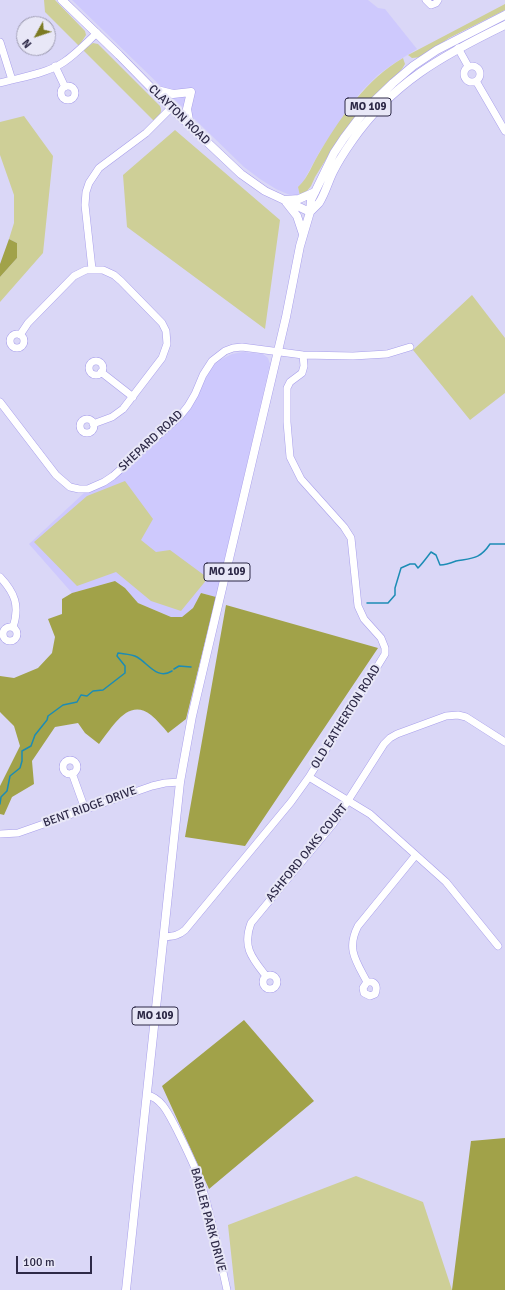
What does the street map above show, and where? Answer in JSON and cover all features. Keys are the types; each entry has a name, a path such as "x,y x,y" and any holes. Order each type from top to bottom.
{"main road":[{"name":"CLAYTON ROAD","path":"62,0 171,108 245,177 265,191 310,212"},
{"name":"MO 109","path":"126,1290 180,782 197,697 278,352 303,235 310,212 311,200 334,153 366,109 379,95 413,66 436,50 505,15"},
{"name":"MO 109","path":"310,212 319,203 343,154 370,118 396,91 413,77 458,48 505,25"},
{"path":"458,48 465,35"},
{"path":"152,89 173,94 191,92 188,109 190,126"},
{"path":"284,200 299,199 315,192"},
{"path":"284,200 297,216 303,235"}],"street":[{"path":"426,0 431,5 436,4 438,0"},
{"path":"0,83 56,66 74,55 96,33"},
{"path":"0,42 12,80"},
{"path":"458,48 468,66"},
{"path":"474,65 480,70 481,75 476,81 470,82 464,77 464,71 468,66 474,65"},
{"path":"56,66 65,87"},
{"path":"476,81 505,131"},
{"path":"92,269 85,205 86,192 89,183 99,168 146,133 171,108"},
{"path":"20,335 28,323 70,279 80,272 92,269 103,270 114,275 159,319 166,331 167,344 165,354 133,397 117,414 93,424"},
{"name":"SHEPARD ROAD","path":"0,402 56,475 70,487 88,489 99,485 113,476 180,416 192,400 203,374 212,361 218,355 233,348 242,347 303,355 353,356 387,354 410,347"},
{"name":"OLD EATHERTON ROAD","path":"164,937 174,936 185,930 291,802 383,658 385,648 381,638 364,619 358,606 351,538 344,527 301,479 290,457 287,422 287,388 290,382 302,373 304,366 303,355"},
{"path":"101,372 133,397"},
{"path":"0,577 12,592 15,601 16,616 13,628"},
{"name":"ASHFORD OAKS COURT","path":"266,976 253,960 248,948 247,935 251,923 333,824 384,744 397,734 446,716 458,715 466,717 505,742"},
{"path":"72,773 85,809"},
{"path":"308,777 370,814 415,856 446,882 498,946"},
{"name":"BENT RIDGE DRIVE","path":"0,834 18,833 152,786 180,782"},
{"path":"366,982 353,952 352,946 354,934 358,926 415,856"},
{"name":"BABLER PARK DRIVE","path":"147,1095 153,1096 163,1106 179,1134 197,1173 227,1290"}],"shaded area":[{"path":"72,0 368,0 378,8 385,9 417,49 378,75 360,93 320,151 303,182 298,187 300,196 292,196 276,189 244,167"},
{"path":"9,239 17,243 17,258 0,277 0,264"},
{"path":"243,352 263,354 268,358 270,364 216,597 201,593 193,608 182,617 171,617 138,603 125,588 115,581 72,593 29,544 84,493 90,491 192,405 212,367 220,360 232,354"},
{"path":"115,581 125,588 138,603 171,617 182,617 193,608 201,593 216,597 186,719 168,733 158,721 143,710 128,712 115,723 99,744 85,733 78,723 55,727 32,761 34,784 12,797 4,815 0,814 0,786 20,746 14,726 0,712 0,676 14,678 38,668 52,653 55,637 48,619 62,614 62,599 72,593"},
{"path":"226,605 378,648 245,846 185,837"},
{"path":"244,1020 314,1101 209,1189 162,1086"},
{"path":"505,1138 505,1290 452,1290 471,1141"}],"green space":[{"path":"44,0 55,0 85,31 86,35 79,46 56,23 56,16 49,16 45,12"},
{"path":"505,4 505,10 449,38 422,57 412,58 408,55"},
{"path":"93,43 98,44 160,106 161,113 154,121 83,50"},
{"path":"403,58 405,64 402,69 335,145 311,186 300,196 298,187 305,179 321,150 347,111 367,87"},
{"path":"24,116 53,156 43,253 0,302 0,277 17,258 17,243 9,239 14,223 14,195 0,155 0,122"},
{"path":"175,130 280,220 265,329 127,227 123,175"},
{"path":"472,295 505,338 505,393 470,420 413,350"},
{"path":"125,481 153,519 141,540 156,552 170,550 208,578 181,611 151,601 116,572 77,586 34,542 87,496"},
{"path":"356,1176 423,1202 452,1290 235,1290 228,1225"}],"waterway":[{"path":"367,603 388,603 395,595 395,588 401,568 410,564 415,564 418,568 431,552 436,555 440,565 442,565 476,557 483,553 490,544 505,544"},
{"path":"0,804 1,797 7,791 10,776 20,768 22,751 31,746 35,735 47,720 48,716 63,705 77,702 81,695 87,696 93,691 103,690 125,673 125,666 117,656 118,653 135,656 153,670 162,674 172,671"},
{"path":"174,669 179,666 191,667"}]}
